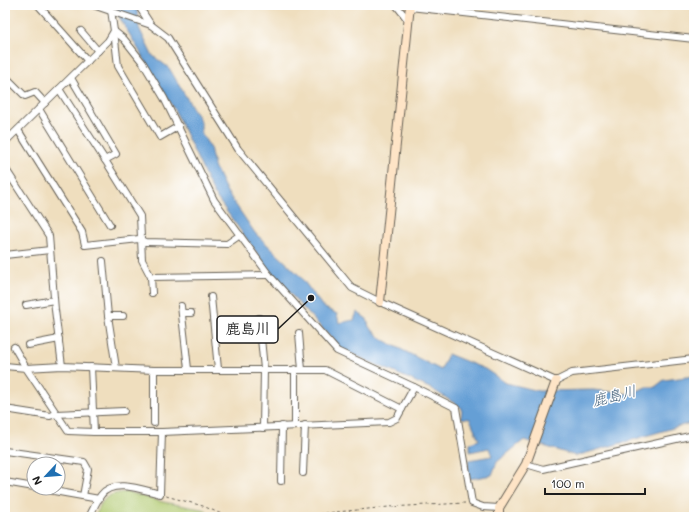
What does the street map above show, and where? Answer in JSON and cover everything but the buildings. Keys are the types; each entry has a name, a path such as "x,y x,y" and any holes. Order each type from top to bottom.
{"street":[{"path":"38,5 88,61"},
{"path":"93,5 151,24"},
{"path":"152,5 140,6 151,24 168,38 238,150 352,288 556,381"},
{"path":"396,5 408,20"},
{"path":"380,302 410,6 694,39"},
{"path":"110,10 118,66 160,137 179,126"},
{"path":"81,31 98,51"},
{"path":"5,142 108,41 114,31"},
{"path":"114,31 124,39 143,63 179,126 202,179 214,200 269,274 337,351 456,408 472,503 484,508 499,508"},
{"path":"5,76 25,96 35,92 45,103"},
{"path":"71,78 116,154 105,160"},
{"path":"59,89 140,216 142,260 151,277 152,293"},
{"path":"39,109 110,225"},
{"path":"18,130 44,177 82,232 85,245 139,239 145,242 227,244 240,234"},
{"path":"5,168 49,236 54,300 62,366"},
{"path":"5,255 50,250"},
{"path":"103,261 108,316 116,368"},
{"path":"151,277 269,274"},
{"path":"105,282 112,281"},
{"path":"211,297 218,369"},
{"path":"26,305 54,300"},
{"path":"188,370 181,310 191,313"},
{"path":"108,316 123,316"},
{"path":"259,318 264,369 263,428"},
{"path":"177,333 184,332"},
{"path":"299,333 302,370"},
{"path":"28,345 59,339"},
{"path":"14,346 26,368 68,431 162,432 389,422 397,418 414,387"},
{"path":"499,517 499,508 526,464 556,381 572,373 694,359"},
{"path":"5,366 26,368 62,366 154,370 325,370 402,409"},
{"path":"91,367 94,432"},
{"path":"154,370 154,423"},
{"path":"295,370 295,425"},
{"path":"5,409 50,416 56,414 124,411"},
{"path":"303,473 305,425"},
{"path":"281,481 284,472 282,426"},
{"path":"89,517 102,494 115,485 160,494 162,432"},
{"path":"526,464 543,469 694,435"},
{"path":"5,451 84,462 88,468 83,496"},
{"path":"5,482 26,486"},
{"path":"66,493 99,499"}],"path":[{"path":"160,494 203,506 218,513 235,516 316,514 389,507 472,503"}],"green space":[{"path":"127,492 163,502 206,510 208,517 95,517 100,505 106,498 114,494"}],"water":[{"path":"112,5 133,5 137,10 139,28 152,55 169,68 201,122 201,133 210,147 214,166 227,192 255,233 300,276 323,307 337,314 339,323 354,320 357,312 367,319 369,327 383,340 441,370 448,354 485,369 506,383 539,391 593,390 631,394 646,387 655,387 664,380 694,376 694,422 576,456 524,440 497,462 492,475 469,479 468,460 492,456 489,448 470,452 470,443 479,440 470,419 461,418 462,408 432,389 341,349 272,274 214,194 174,109"}],"place":[{"name":"鹿島川","path":"311,298"}]}
